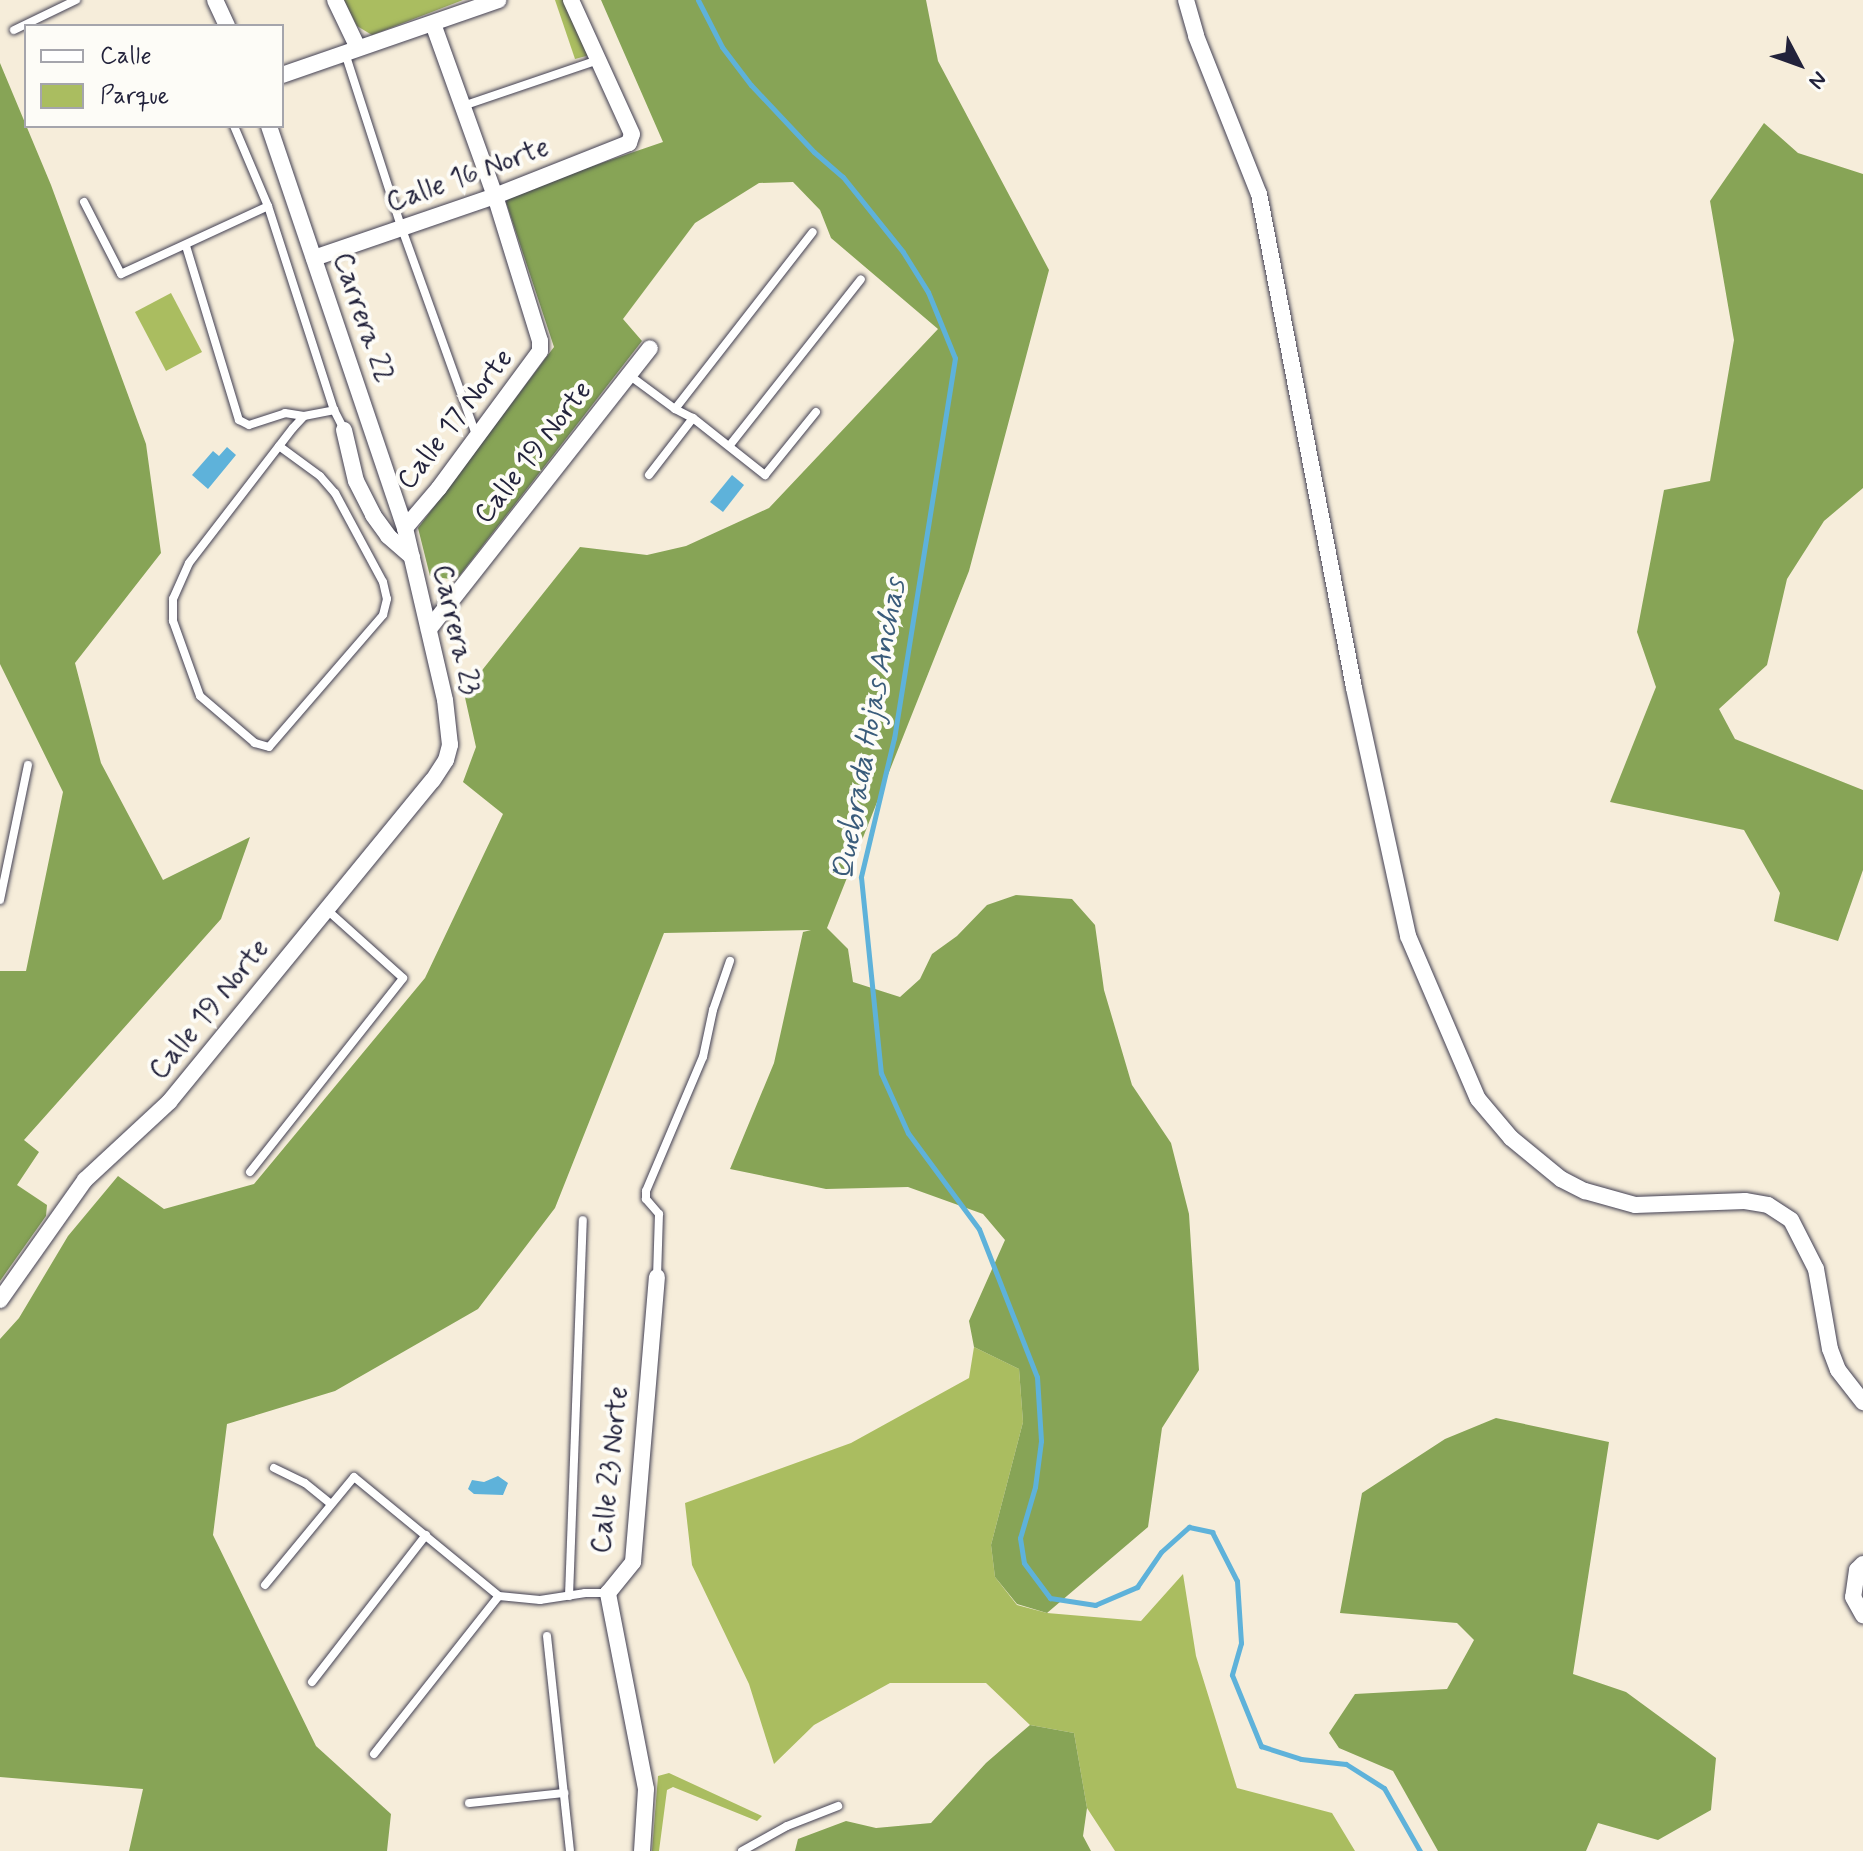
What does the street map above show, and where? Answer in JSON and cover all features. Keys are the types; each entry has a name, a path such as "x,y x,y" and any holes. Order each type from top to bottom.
{"street":[{"path":"215,0 226,24"},
{"path":"335,0 351,50"},
{"path":"284,74 498,0"},
{"path":"571,0 598,60"},
{"path":"1186,0 1196,36 1259,194 1354,688 1408,936 1478,1099 1511,1138 1561,1179 1585,1191 1635,1205 1745,1201 1768,1205 1791,1220 1816,1269 1830,1349 1838,1370 1863,1402"},
{"path":"433,24 495,196"},
{"name":"Calle 16 Norte","path":"314,258 495,196 629,143 632,134 598,60"},
{"name":"Carrera 22","path":"270,128 405,528"},
{"name":"Calle 17 Norte","path":"405,528 536,359 540,341 495,196"},
{"name":"Calle 19 Norte","path":"429,629 650,348"},
{"path":"344,430 356,481 373,515 388,536 412,557"},
{"name":"Carrera 23","path":"405,528 450,726 450,745"},
{"name":"Calle 19 Norte","path":"0,1300 85,1180 169,1102 433,780 446,760 450,745"},
{"name":"Calle 23 Norte","path":"642,1851 646,1789 608,1593 633,1562 657,1277"},
{"path":"1863,1564 1857,1570 1853,1597 1863,1615"}],"lane":[{"path":"26,24 76,0"},
{"path":"14,30 24,25"},
{"path":"351,50 402,229 477,436"},
{"path":"463,106 598,60"},
{"path":"235,128 268,206 334,410 344,430"},
{"path":"84,202 121,274 268,206"},
{"path":"675,409 813,232"},
{"path":"186,246 239,420 249,425 285,413 304,416 334,410"},
{"path":"730,445 861,279"},
{"path":"629,375 730,445 765,475 816,412"},
{"path":"279,446 320,476 335,493 383,582 387,599 383,615 269,747 255,743 200,696 173,621 173,599 189,563 279,446 304,416"},
{"path":"649,475 693,418"},
{"path":"0,900 28,765"},
{"path":"250,1172 403,978 326,909"},
{"path":"657,1277 659,1214 646,1199 646,1191 703,1057 713,1010 730,961"},
{"path":"569,1596 583,1220"},
{"path":"274,1468 305,1483 330,1503"},
{"path":"265,1585 349,1480 359,1479 499,1596 540,1600 608,1593"},
{"path":"312,1682 426,1535"},
{"path":"374,1754 499,1596"},
{"path":"547,1636 570,1851"},
{"path":"469,1803 564,1793"},
{"path":"742,1851 787,1826 838,1806"}],"green space":[{"path":"344,0 463,0 372,35 357,26"},
{"path":"555,0 579,0 590,55 575,59"},
{"path":"601,0 926,0 938,61 1049,270 969,571 827,928 848,949 853,982 900,997 920,979 932,954 957,936 987,905 1016,895 1072,899 1095,925 1104,990 1132,1085 1171,1143 1189,1214 1199,1370 1162,1428 1148,1527 1047,1613 1017,1604 995,1577 991,1545 1023,1422 1019,1369 974,1347 969,1321 1005,1240 983,1214 908,1187 826,1189 730,1169 774,1063 803,932 811,930 664,933 555,1208 478,1309 335,1391 227,1424 213,1535 316,1746 391,1814 387,1851 129,1851 143,1789 0,1777 0,1339 19,1318 68,1236 118,1176 164,1209 254,1184 425,978 503,814 463,782 476,747 464,693 580,547 647,555 686,546 769,508 938,329 831,238 820,210 793,182 759,183 695,223 623,319 642,341 456,580 430,576 418,528 554,347 506,202 511,194 663,142"},
{"path":"0,63 24,120 24,128 27,128 51,185 146,444 161,553 75,663 101,763 163,880 250,837 221,919 24,1140 39,1152 17,1185 47,1205 46,1216 0,1281 0,971 26,971 63,792 0,664"},
{"path":"1764,123 1798,153 1863,174 1863,488 1824,521 1787,579 1767,665 1719,709 1735,739 1863,790 1863,870 1838,941 1774,921 1780,893 1744,830 1610,802 1656,687 1637,632 1664,490 1710,481 1734,340 1710,201"},
{"path":"171,293 202,352 166,371 135,312"},
{"path":"974,1347 1019,1369 1023,1422 991,1545 995,1577 1017,1605 1047,1613 1141,1621 1183,1574 1196,1656 1237,1788 1332,1813 1355,1851 1115,1851 1087,1808 1074,1733 1030,1725 986,1683 890,1683 814,1725 774,1764 749,1684 692,1565 685,1503 851,1443 969,1378"},
{"path":"1496,1418 1609,1442 1573,1674 1626,1692 1716,1758 1711,1810 1658,1840 1598,1823 1586,1851 1438,1851 1393,1771 1339,1748 1329,1733 1355,1694 1447,1689 1474,1640 1457,1623 1340,1613 1362,1493 1445,1439"},
{"path":"1030,1725 1074,1733 1087,1808 1083,1836 1091,1851 795,1851 798,1839 846,1821 876,1828 931,1823 986,1763"},
{"path":"669,1773 762,1816 757,1821 673,1787 667,1790 659,1851 652,1851 658,1776"}],"water":[{"path":"227,447 236,455 208,489 192,475 213,451 219,456"},
{"path":"732,475 744,485 723,512 710,502"},
{"path":"498,1476 508,1483 503,1495 474,1494 468,1489 472,1480 484,1482"}],"waterway":[{"name":"Quebrada Hojas Anchas","path":"698,0 722,47 751,85 814,152 843,177 903,252 928,292 955,358 894,738 861,877 881,1073 908,1133 979,1229 1037,1377 1041,1441 1035,1487 1020,1538 1024,1563 1050,1598 1095,1605 1137,1587 1161,1552 1189,1527 1212,1532 1237,1581 1241,1643 1232,1675 1261,1746 1301,1759 1346,1764 1384,1788 1420,1851"}]}
